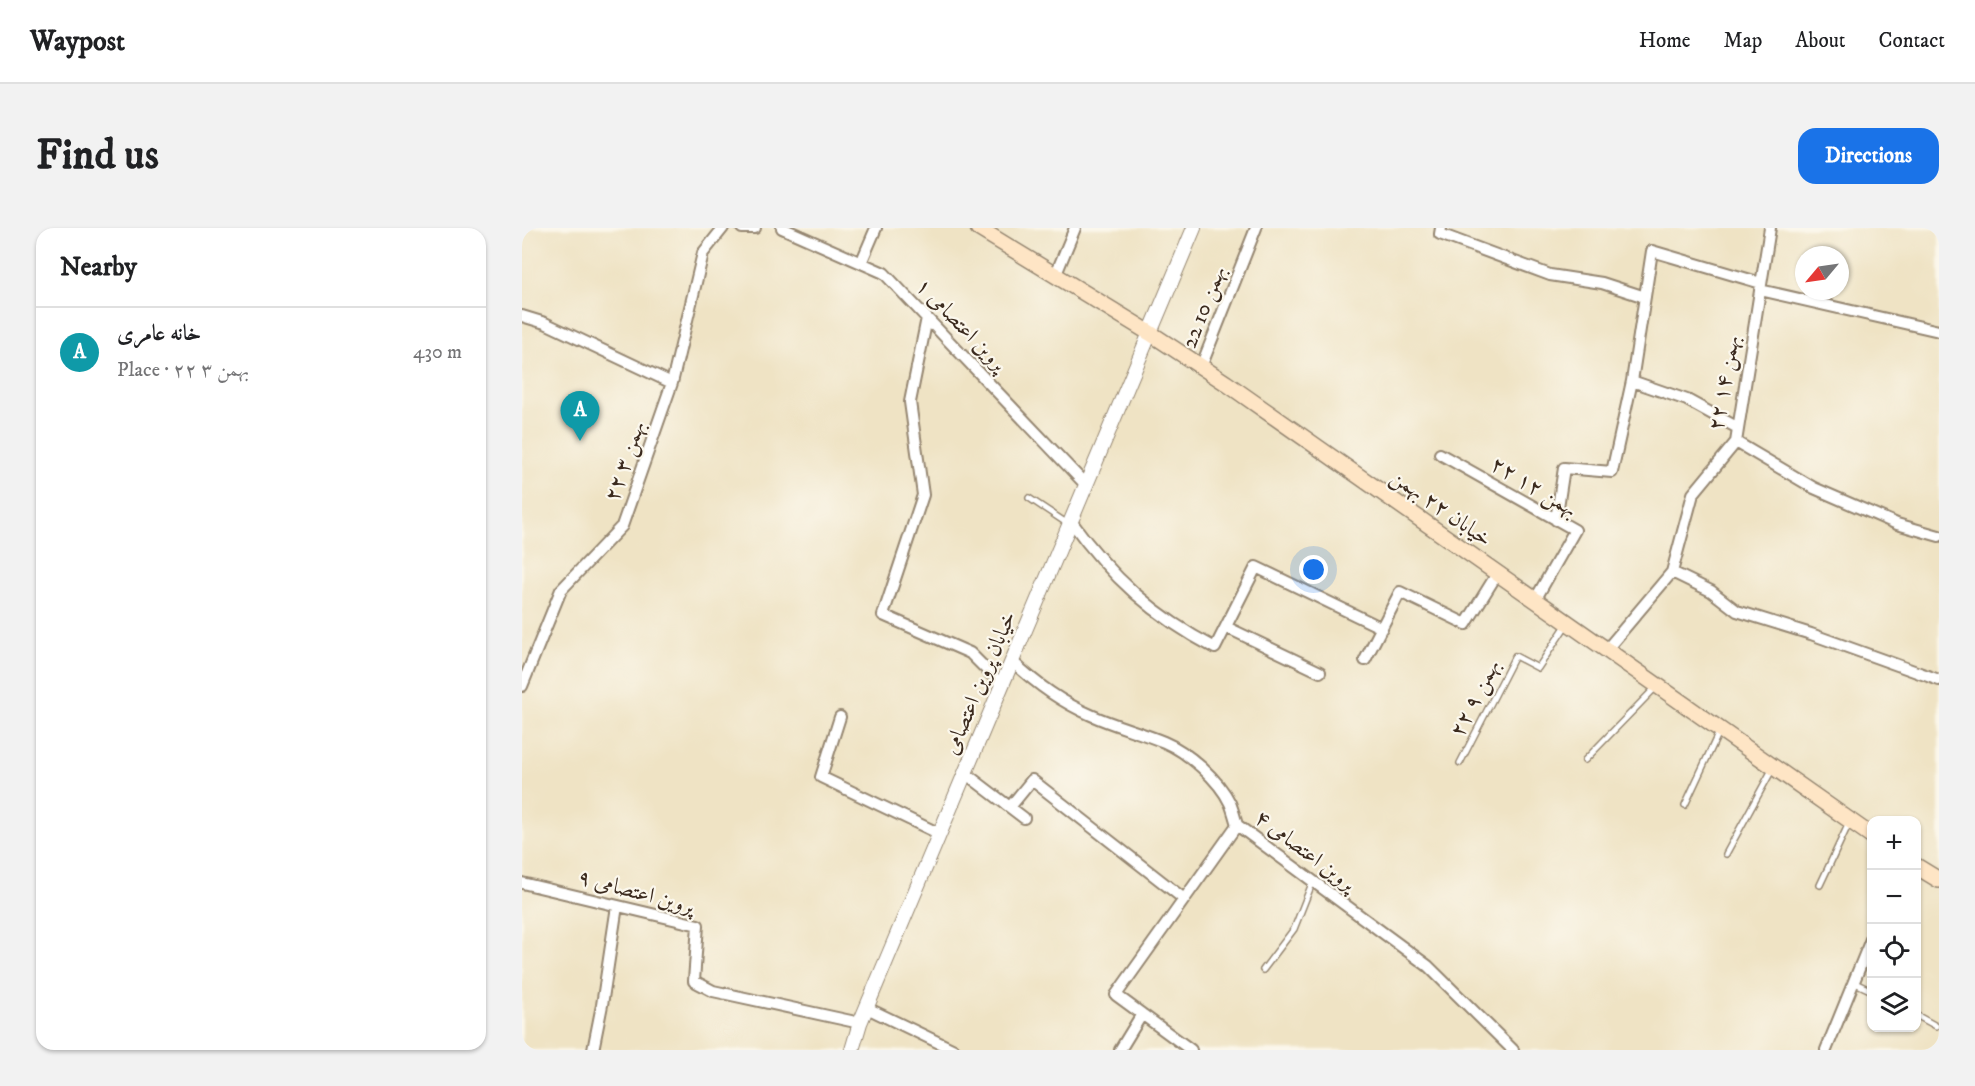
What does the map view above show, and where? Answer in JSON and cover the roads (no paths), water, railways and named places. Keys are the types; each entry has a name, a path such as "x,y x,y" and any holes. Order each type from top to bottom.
{"main road":[{"name":"خیابان ۲۲ بهمن","path":"978,228 1056,274 1202,367 1867,832"},
{"path":"1921,869 1939,880"}],"street":[{"name":"۲۲ بهمن ۳","path":"522,686 561,590 622,526 672,383 703,253 723,228"},
{"path":"742,228 755,228"},
{"name":"پروین اعتصامی ۱","path":"782,228 884,273 1086,485"},
{"path":"861,263 876,228"},
{"path":"1056,274 1075,228"},
{"name":"خیابان پروین اعتصامی","path":"852,1050 860,1023 1194,228"},
{"name":"22 بهمن 10","path":"1202,367 1256,228"},
{"path":"1441,228 1440,234 1550,275 1602,283 1645,297"},
{"name":"۲۲ بهمن ۱۴","path":"1606,649 1672,572 1693,494 1736,442 1770,228"},
{"path":"1556,519 1564,468 1612,472 1632,381 1652,251 1761,286 1939,332"},
{"path":"522,316 545,323 672,383"},
{"path":"927,318 910,402 923,495 883,615 970,653 1002,685"},
{"path":"1632,381 1687,400 1738,428"},
{"path":"1736,442 1814,488 1897,524 1939,536"},
{"name":"۲۲ بهمن ۱۲","path":"1440,454 1575,530 1536,600"},
{"path":"1070,523 1137,597 1163,617 1215,648 1256,567 1382,628"},
{"path":"1672,572 1711,591 1737,611 1811,634 1939,680"},
{"path":"1365,660 1400,592 1466,624 1497,574"},
{"path":"1226,627 1320,672"},
{"name":"پروین اعتصامی ۴","path":"1012,662 1059,699 1092,716 1167,743 1191,758 1212,778 1229,802 1237,825 1428,966 1513,1050"},
{"path":"840,717 821,777 940,834"},
{"path":"965,774 1024,818"},
{"path":"1010,807 1032,780 1184,899"},
{"path":"1191,1050 1116,995 1237,825"},
{"name":"پروین اعتصامی ۹","path":"522,883 698,925 694,981 713,991 860,1023"},
{"path":"592,1050 602,1005 618,906"},
{"path":"1826,1050 1867,948"},
{"path":"867,1008 954,1050"},
{"path":"1120,1050 1142,1014"}],"lane":[{"path":"1029,498 1070,523"},
{"name":"۲۲ بهمن ۹","path":"1460,763 1515,656 1538,668 1568,622"},
{"path":"1586,760 1658,685"},
{"path":"1685,805 1720,729"},
{"path":"1726,854 1774,766"},
{"path":"1820,885 1851,821"},
{"path":"1263,970 1294,929 1312,881"},
{"path":"1853,982 1867,989"},
{"path":"1921,1017 1936,1026"}],"place":[{"name":"خانه عامری","path":"580,441"}]}
